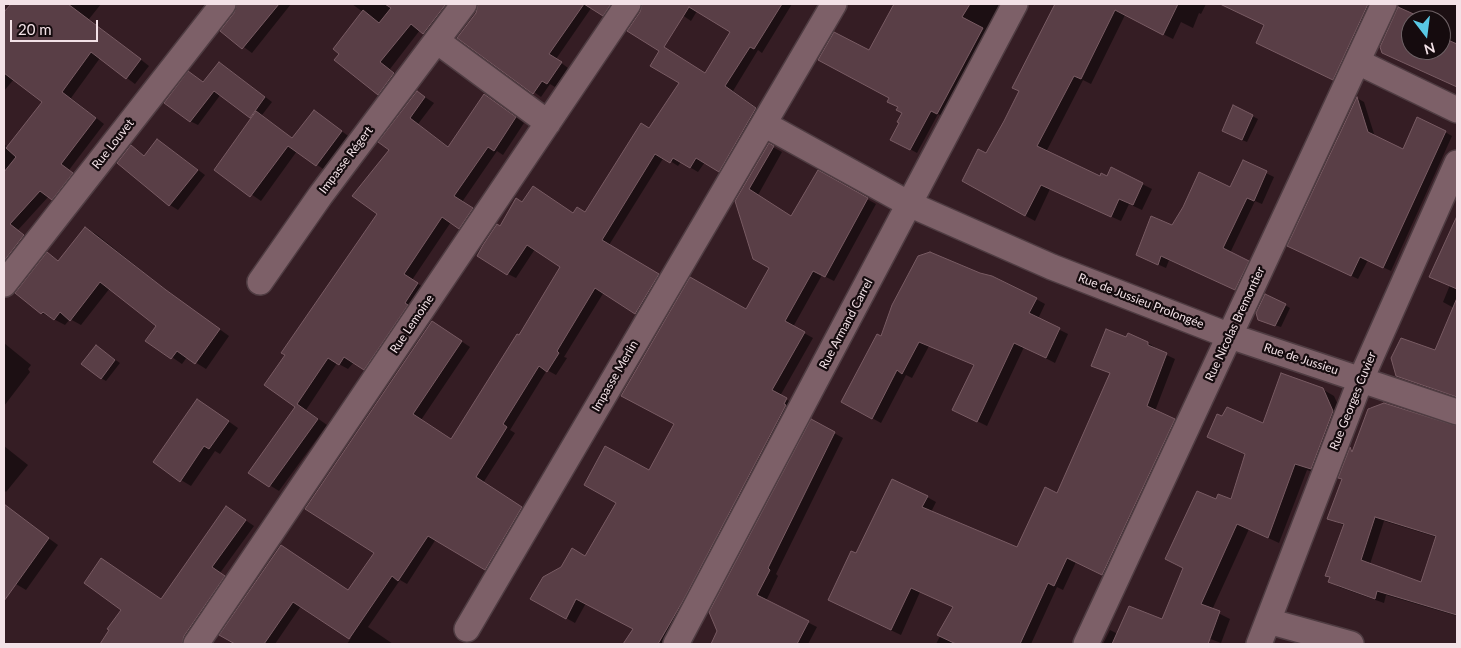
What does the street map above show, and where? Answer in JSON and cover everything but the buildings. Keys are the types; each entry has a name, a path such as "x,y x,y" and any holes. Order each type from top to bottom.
{"street":[{"name":"Rue Louvet","path":"4,284 223,4"},
{"name":"Impasse Régert","path":"260,282 320,196 464,4"},
{"name":"Rue Lemoine","path":"196,644 628,4"},
{"name":"Impasse Merlin","path":"467,629 834,4"},
{"name":"Rue Armand Carrel","path":"676,644 1015,4"},
{"name":"Rue Nicolas Bremontier","path":"1086,644 1384,4"},
{"path":"436,41 548,123"},
{"path":"1358,62 1457,110"},
{"path":"764,124 909,204"},
{"name":"Rue Georges Cuvier","path":"1259,644 1361,379 1457,163"},
{"name":"Rue de Jussieu Prolongée","path":"909,204 1052,267 1230,336"},
{"name":"Rue de Jussieu","path":"1230,336 1457,412"},
{"path":"1268,621 1351,644"}]}
